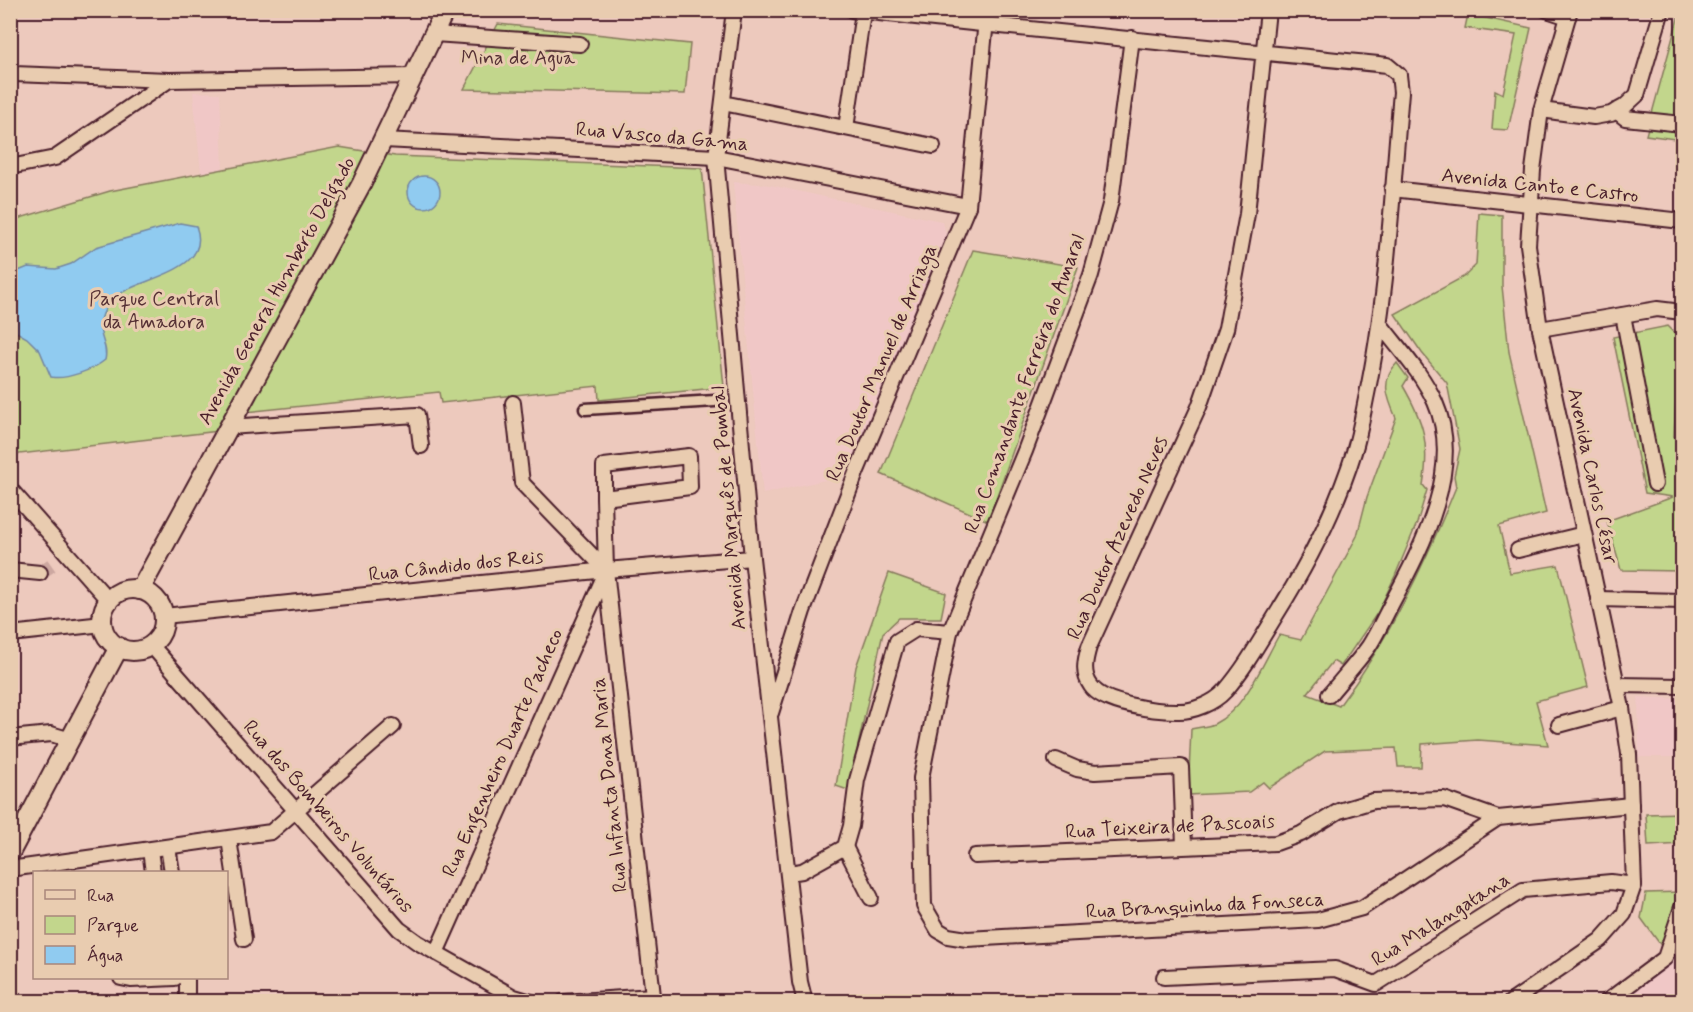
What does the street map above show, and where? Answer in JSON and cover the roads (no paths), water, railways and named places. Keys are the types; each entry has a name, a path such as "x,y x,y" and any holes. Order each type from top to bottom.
{"street":[{"name":"Avenida General Humberto Delgado","path":"140,590 384,140 445,10"},
{"name":"Avenida Marquês de Pombal","path":"734,10 716,158 769,721 789,873 800,982 805,1002"},
{"name":"Rua Doutor Manuel de Arriaga","path":"769,721 803,611 856,473 968,206 987,10"},
{"path":"846,128 858,11 1264,53 1268,10"},
{"path":"1547,10 1569,14"},
{"path":"1541,110 1594,117 1616,111 1637,95 1662,10"},
{"name":"Avenida Carlos César","path":"1569,14 1541,110 1530,205 1528,246 1540,329 1622,708 1629,754 1634,885"},
{"path":"434,34 580,44"},
{"name":"Rua Comandante Ferreira do Amaral","path":"967,939 948,936 938,930 924,906 921,858 921,778 951,632 1025,451 1091,275 1111,201 1132,38"},
{"name":"Rua Doutor Azevedo Neves","path":"1264,53 1387,65 1394,69 1401,82 1380,324 1355,451 1328,521 1306,567 1224,692 1205,705 1177,712 1130,705 1099,694 1086,676 1085,662 1089,647 1199,407 1226,329 1247,214 1264,53"},
{"path":"14,74 169,80 414,76"},
{"path":"10,167 55,158 169,80"},
{"path":"723,102 933,146"},
{"path":"1616,111 1624,118 1683,124"},
{"name":"Rua Vasco da Gama","path":"384,140 716,158 968,206"},
{"name":"Avenida Canto e Castro","path":"1392,189 1683,221"},
{"path":"1540,329 1657,309 1683,312"},
{"path":"1623,315 1655,484"},
{"path":"1329,695 1370,645 1409,570 1433,516 1442,471 1444,438 1436,403 1417,372 1380,324"},
{"path":"585,409 715,401"},
{"path":"513,403 522,483 606,570"},
{"path":"228,427 417,415 421,446"},
{"name":"Rua Infanta Dona Maria","path":"604,498 690,487 689,456 604,466 604,498 606,570 653,999"},
{"path":"10,489 62,557 109,601"},
{"path":"1518,550 1584,534"},
{"name":"Rua Cândido dos Reis","path":"164,616 606,570 752,558"},
{"path":"10,570 40,573"},
{"name":"Rua Engenheiro Duarte Pacheco","path":"436,953 606,570"},
{"path":"140,590 156,599 164,616 161,632 151,645 135,651 119,647 105,633 103,624 105,608 109,601 123,591 140,590"},
{"path":"1598,599 1683,601"},
{"path":"10,634 103,624"},
{"path":"871,898 845,847 851,826 857,780 897,641 916,629 951,632"},
{"name":"Rua dos Bombeiros Voluntários","path":"151,645 399,929 513,997 531,1002"},
{"path":"10,853 119,647"},
{"path":"1617,685 1683,686"},
{"path":"1559,725 1622,708"},
{"path":"10,869 86,866 150,850 271,832 393,726"},
{"path":"10,738 51,734 71,740"},
{"path":"1056,760 1077,769 1095,772 1180,767 1184,846"},
{"name":"Rua Teixeira de Pascoais","path":"975,856 1276,843 1301,834 1340,811 1373,801 1444,800 1498,818"},
{"name":"Rua Branquinho da Fonseca","path":"967,939 1306,921 1337,916 1362,908 1498,818 1631,805"},
{"path":"229,839 244,939"},
{"path":"789,873 802,871 845,847"},
{"path":"168,848 172,871"},
{"path":"150,850 153,871"},
{"name":"Rua Malangatana","path":"1164,977 1335,969 1376,984 1523,890 1611,882 1634,885"},
{"path":"1511,1002 1614,928 1624,914 1634,885"},
{"path":"1606,1002 1665,958 1683,907"},
{"path":"187,979 188,1002"},
{"path":"563,1002 653,999"}],"water":[{"path":"424,176 435,181 440,192 435,203 424,208 413,203 408,192 413,181"},
{"path":"180,223 196,226 198,243 193,255 167,274 119,294 109,303 103,313 100,329 106,353 105,360 79,373 57,378 51,377 40,351 27,338 11,329 11,274 28,267 56,269 71,264 96,247"}],"tunnel":[{"path":"40,573 57,561"}],"park label":[{"name":"Mina de Agua","path":"518,58"},
{"name":"Parque Central da Amadora","path":"154,310"}]}
